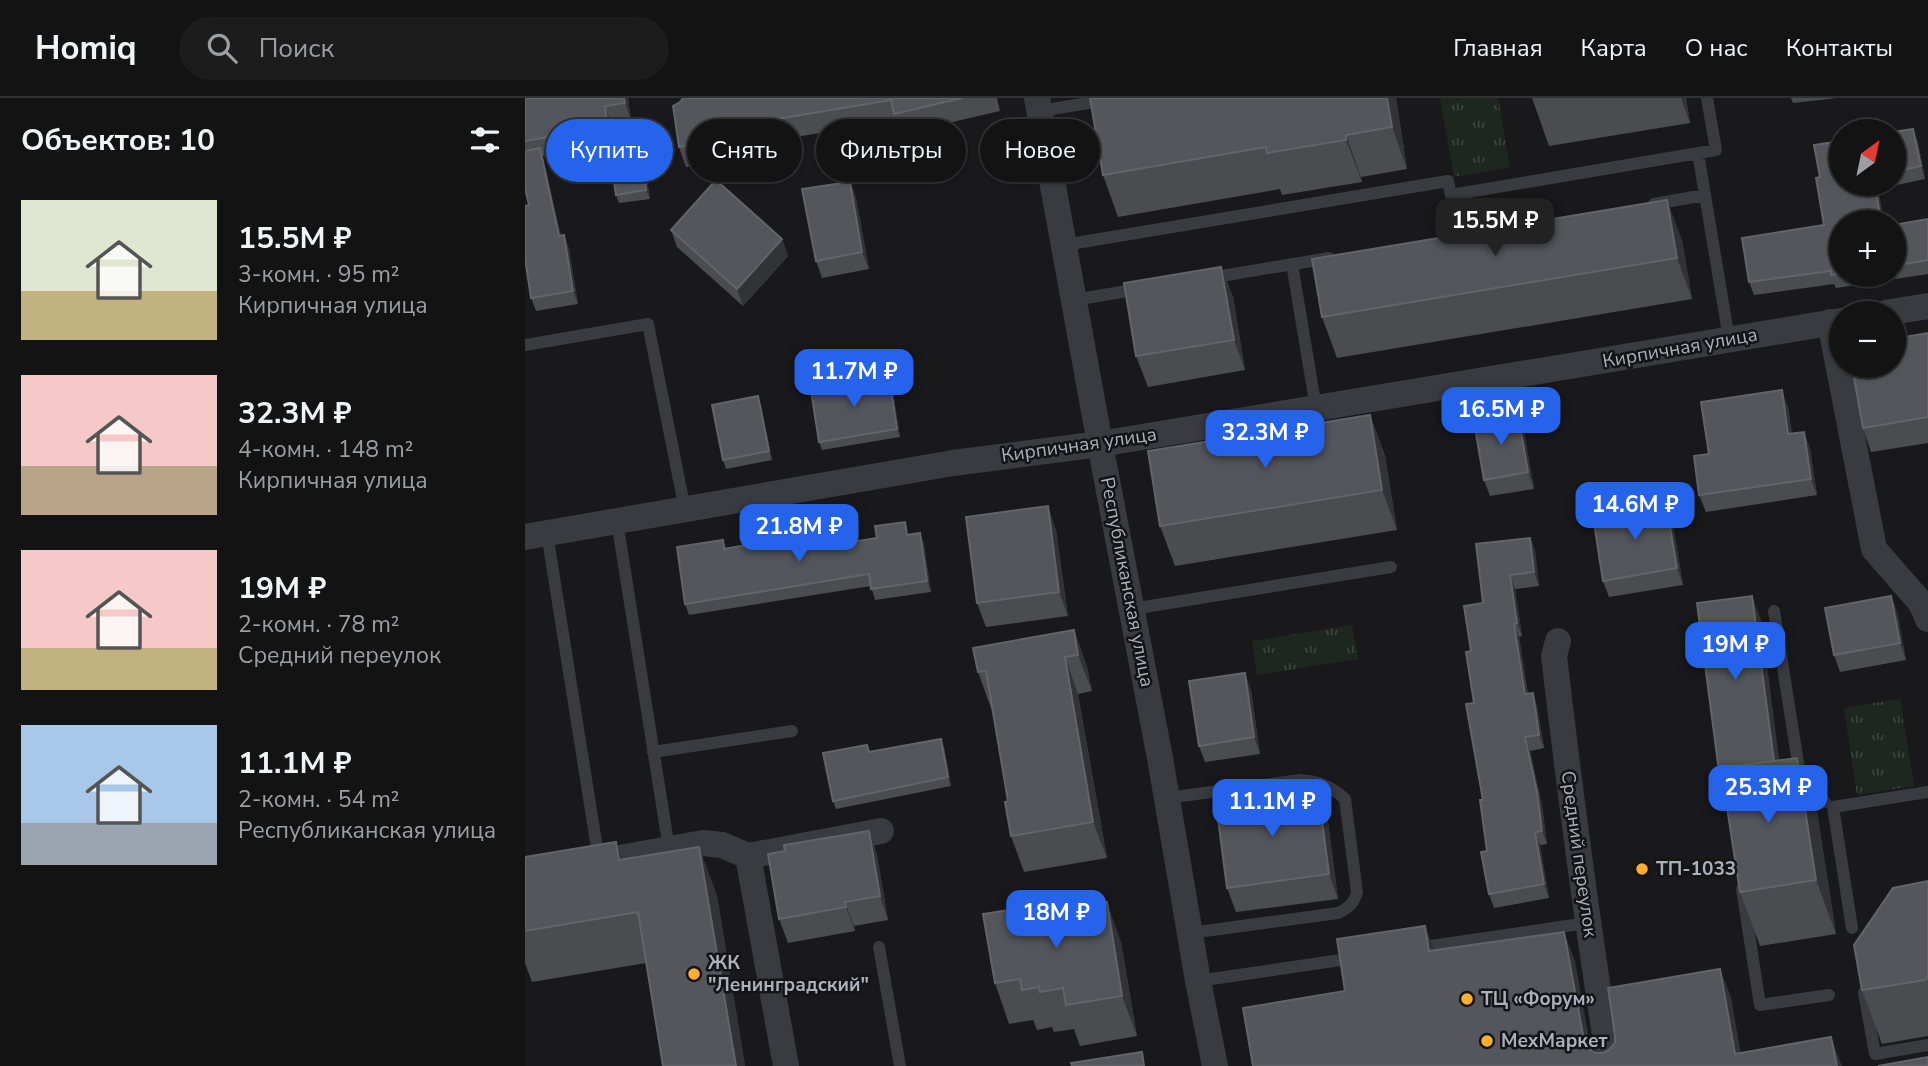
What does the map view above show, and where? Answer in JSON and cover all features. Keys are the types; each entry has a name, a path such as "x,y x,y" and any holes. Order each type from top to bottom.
{"street":[{"name":"Республиканская улица","path":"1038,105 1215,1066"},
{"path":"1906,310 1928,306"},
{"name":"Кирпичная улица","path":"536,535 953,463 1100,444 1829,322"},
{"path":"1845,378 1874,549 1921,603 1928,619"},
{"name":"Средний переулок","path":"1558,641 1554,656 1567,773 1609,1066"},
{"path":"525,875 703,843 723,845 748,856 881,831"},
{"path":"748,856 786,1066"}],"lane":[{"path":"1038,105 1118,98"},
{"path":"1064,245 1448,181 1451,195 1716,150 1707,98"},
{"path":"1698,153 1729,339"},
{"path":"1636,207 1705,195"},
{"path":"1201,279 1347,255"},
{"path":"1292,264 1316,408"},
{"path":"1074,300 1149,288"},
{"path":"525,345 648,324 685,510"},
{"path":"618,521 669,849"},
{"path":"536,535 599,862"},
{"path":"1132,609 1391,567"},
{"path":"1774,611 1802,788 1828,804 1852,928"},
{"path":"653,752 792,731"},
{"path":"1167,798 1300,780 1327,785 1345,799 1357,892 1353,903 1347,909 1338,913 1190,933"},
{"path":"1783,807 1928,792"},
{"path":"1741,883 1761,1005 1829,995"},
{"path":"1400,951 1587,923"},
{"path":"879,947 900,1066"},
{"path":"1199,981 1373,955"},
{"path":"1878,973 1864,993 1875,1054 1928,1045"}],"green space":[{"path":"1440,98 1498,98 1510,167 1454,177"},
{"path":"1352,625 1358,659 1257,675 1252,641"},
{"path":"1900,699 1914,786 1857,795 1844,708"}],"building":[{"path":"525,98 624,98 625,103 605,106 607,119 546,119 546,137 525,141"},
{"path":"683,98 962,98 894,114 891,100 777,119 687,119 687,146 679,147 673,106"},
{"path":"1090,98 1387,98 1392,127 1346,135 1346,140 1267,153 1266,147 1103,175 1100,119 1094,119"},
{"path":"1913,129 1921,166 1906,169 1906,130"},
{"path":"1829,143 1829,196 1877,196 1879,210 1829,210 1829,271 1749,282 1742,238 1824,225 1816,178 1820,177 1814,145"},
{"path":"540,148 559,236 564,235 573,291 531,298 525,258 525,206 529,205 525,188 525,151"},
{"path":"614,182 645,182 646,190 616,195"},
{"path":"714,182 718,182 782,239 737,289 671,230"},
{"path":"850,182 862,252 816,261 802,189"},
{"path":"1667,200 1677,258 1322,317 1312,259"},
{"path":"1928,219 1928,260 1906,264 1906,223"},
{"path":"1221,267 1234,340 1136,356 1124,283"},
{"path":"1928,333 1928,417 1863,428 1854,378 1906,378 1906,337"},
{"path":"889,377 897,429 819,442 811,390"},
{"path":"1782,390 1788,434 1804,432 1811,479 1699,495 1694,456 1709,454 1701,402"},
{"path":"758,396 769,451 723,460 712,405"},
{"path":"1370,415 1382,490 1160,526 1148,451"},
{"path":"1518,415 1528,472 1484,480 1474,422"},
{"path":"1666,504 1677,568 1603,581 1593,516"},
{"path":"1048,506 1059,592 977,603 966,517"},
{"path":"905,522 907,535 920,533 927,581 871,589 869,574 685,604 677,547 723,540 724,549 818,532 820,547 877,538 875,526"},
{"path":"1530,538 1534,572 1510,575 1517,623 1514,624 1525,694 1533,693 1539,735 1525,737 1537,792 1542,831 1535,832 1544,884 1489,894 1481,852 1487,851 1480,800 1483,800 1466,704 1474,703 1466,652 1471,651 1464,606 1483,603 1476,544"},
{"path":"1752,596 1774,761 1721,768 1723,779 1720,779 1697,603"},
{"path":"1891,596 1900,643 1834,655 1825,608"},
{"path":"1074,630 1078,655 1065,657 1093,822 1011,836 1005,802 1008,801 986,671 978,672 973,648"},
{"path":"1245,673 1254,737 1199,746 1189,681"},
{"path":"941,739 948,777 833,801 823,753 867,745 869,752"},
{"path":"1797,758 1816,880 1740,892 1721,768"},
{"path":"1318,790 1329,874 1227,888 1216,803"},
{"path":"869,831 880,896 845,902 846,907 779,919 768,854 785,851 784,845"},
{"path":"616,842 619,860 699,847 736,1066 663,1066 638,912 525,931 525,857"},
{"path":"1928,881 1928,976 1925,980 1862,990 1854,945 1893,888"},
{"path":"1073,902 1074,907 1107,902 1122,996 1066,1005 1063,988 1040,992 1039,987 1022,990 1020,979 995,983 983,914"},
{"path":"1425,926 1429,951 1564,932 1584,1040 1588,1048 1595,1053 1609,1050 1615,1043 1608,988 1720,969 1735,1054 1831,1037 1837,1066 1253,1066 1243,1008 1345,991 1337,939"},
{"path":"1142,1052 1144,1066 1072,1066 1071,1063"},
{"path":"1928,1057 1928,1066 1878,1066"}],"place":[{"name":"ТП-1033","path":"1642,869"},
{"name":"ЖК \"Ленинградский\"","path":"694,974"},
{"name":"ТЦ «Форум»","path":"1467,999"},
{"name":"МехМаркет","path":"1487,1041"}]}
